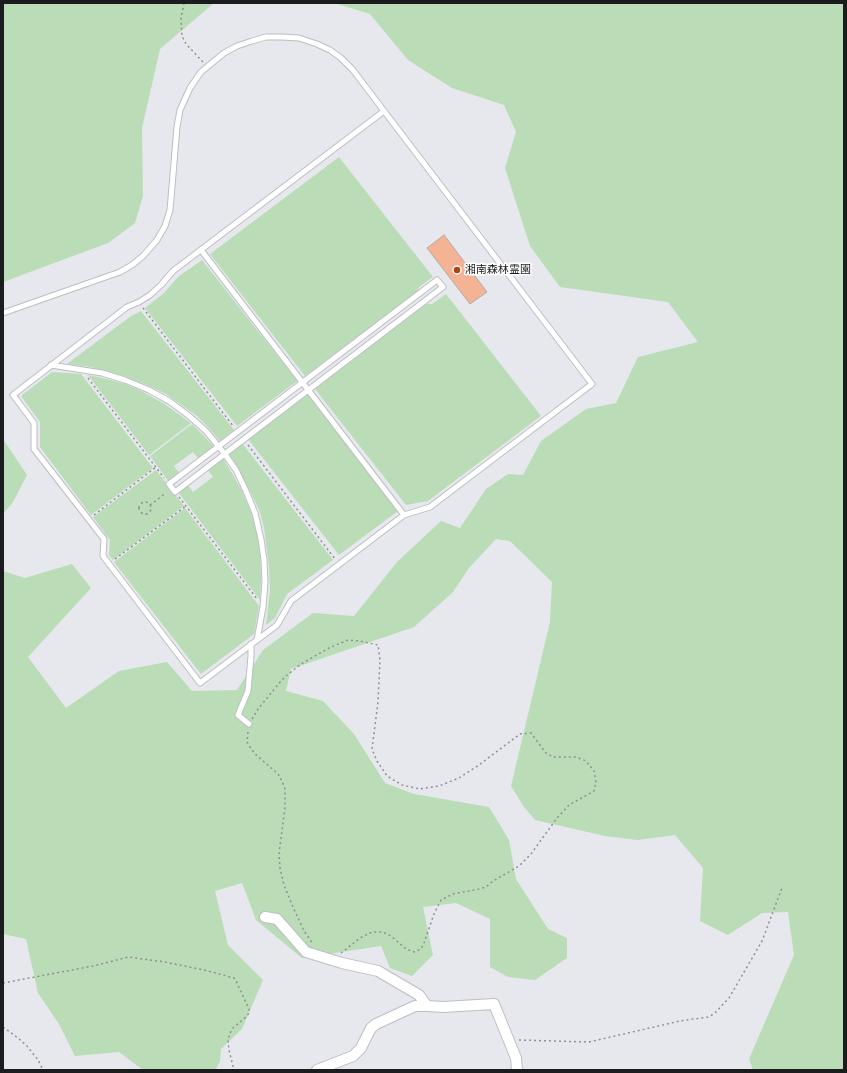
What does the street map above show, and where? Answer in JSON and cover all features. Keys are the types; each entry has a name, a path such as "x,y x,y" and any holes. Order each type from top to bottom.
{"street":[{"path":"265,917 277,919 306,952 378,971 419,995 427,1006"},
{"path":"317,1070 353,1056 361,1048 371,1028 376,1024 415,1006 443,1007 494,1004 516,1058 517,1070"}],"lane":[{"path":"3,313 120,272 143,256 157,240 165,226 170,210 176,127 180,110 190,88 207,67 224,53 237,46 266,38 299,38 330,50 353,70 592,384 430,507 404,515 290,601 277,625 200,683 103,556 104,539 34,449 34,423 13,395 127,307 139,302 150,294 161,285 173,271 384,111"},
{"path":"201,250 404,515"},
{"path":"437,280 443,287 224,453 172,488 219,446 437,280"},
{"path":"51,365 102,373 125,380 148,390 169,401 188,415 206,431 219,446 236,470 246,491 255,513 261,539 265,582 263,607 257,640"},
{"path":"249,724 238,715 248,691 251,644"}],"path":[{"path":"184,3 181,19 182,36 186,44 207,67"},
{"path":"82,370 263,607"},
{"path":"88,519 156,467"},
{"path":"150,505 172,488"},
{"path":"146,502 150,505 151,509 148,514 143,515 138,508 142,503 146,502"},
{"path":"109,564 186,506"},
{"path":"322,957 304,931 284,885 280,868 279,854 285,807 285,789 278,774 255,754 247,742 249,724 258,709 281,681 301,664 329,648 348,640 378,645 380,660 378,702 372,749 377,761 387,776 402,785 420,789 439,786 459,778 520,734 531,733 546,753 553,757 576,757 586,761 594,771 596,782 594,791 569,806 556,818 531,854 519,866 493,881 486,887 453,894 441,900 434,914 421,950 414,952 406,949 391,936 383,932 372,932 360,938 340,954 336,961"},
{"path":"509,1041 589,1042 680,1021 708,1017 714,1014 729,998 762,941 782,888"},
{"path":"3,983 93,966 128,957 164,962 234,978 249,1009 246,1017 233,1028 228,1040 234,1070"},
{"path":"3,1027 27,1046 38,1060 43,1070"}],"green space":[{"path":"3,3 214,3 160,49 142,128 143,196 135,223 108,243 3,282"},
{"path":"334,3 844,3 844,1070 753,1070 749,1059 794,955 788,912 762,913 728,935 700,921 703,868 675,835 638,840 605,836 535,820 524,807 511,786 550,622 552,582 510,541 496,539 469,568 453,592 414,627 291,669 286,691 323,701 354,734 385,783 414,794 489,807 509,840 516,879 548,929 567,938 567,958 535,980 508,977 490,967 490,919 456,903 423,907 433,955 412,976 390,968 381,946 302,958 256,920 242,883 215,891 228,945 263,980 242,1029 221,1049 220,1061 214,1070 143,1070 119,1052 75,1056 59,1024 38,993 26,939 3,934 3,571 25,578 72,564 91,588 28,657 66,708 119,671 167,662 192,691 237,690 263,650 313,613 354,616 397,562 441,521 460,528 486,489 508,474 523,475 541,441 586,409 616,403 638,357 698,342 668,302 560,287 530,246 505,168 516,132 504,105 452,88 408,60 370,14"},
{"path":"339,157 433,277 419,287 417,292 305,376 210,254"},
{"path":"202,260 297,381 237,426 145,308 164,293 178,277"},
{"path":"446,294 541,416 428,501 406,505 315,389 426,304 432,304"},
{"path":"141,311 234,430 220,441 197,416 166,394 127,377 91,367 67,364 131,316"},
{"path":"52,372 81,374 153,468 91,515 40,447 40,422 21,396"},
{"path":"88,375 125,384 143,392 163,403 191,423 149,455"},
{"path":"307,394 398,511 339,555 248,439"},
{"path":"192,424 214,447 199,459 193,452 174,466 180,474 169,482 150,456"},
{"path":"3,439 27,475 13,502 3,514"},
{"path":"242,443 333,560 287,594 275,618 266,625 270,590 269,566 264,528 260,512 229,453"},
{"path":"223,458 243,493 257,533 260,553 260,600 178,492 188,485 193,492 213,477 208,470"},
{"path":"156,470 184,506 113,560 109,555 110,540 93,517"},
{"path":"185,508 259,606 254,634 201,674 114,562"}],"building":[{"name":"湘南森林霊園","path":"444,235 487,292 470,304 427,248"}],"place":[{"name":"湘南森林霊園","path":"457,270"}]}
